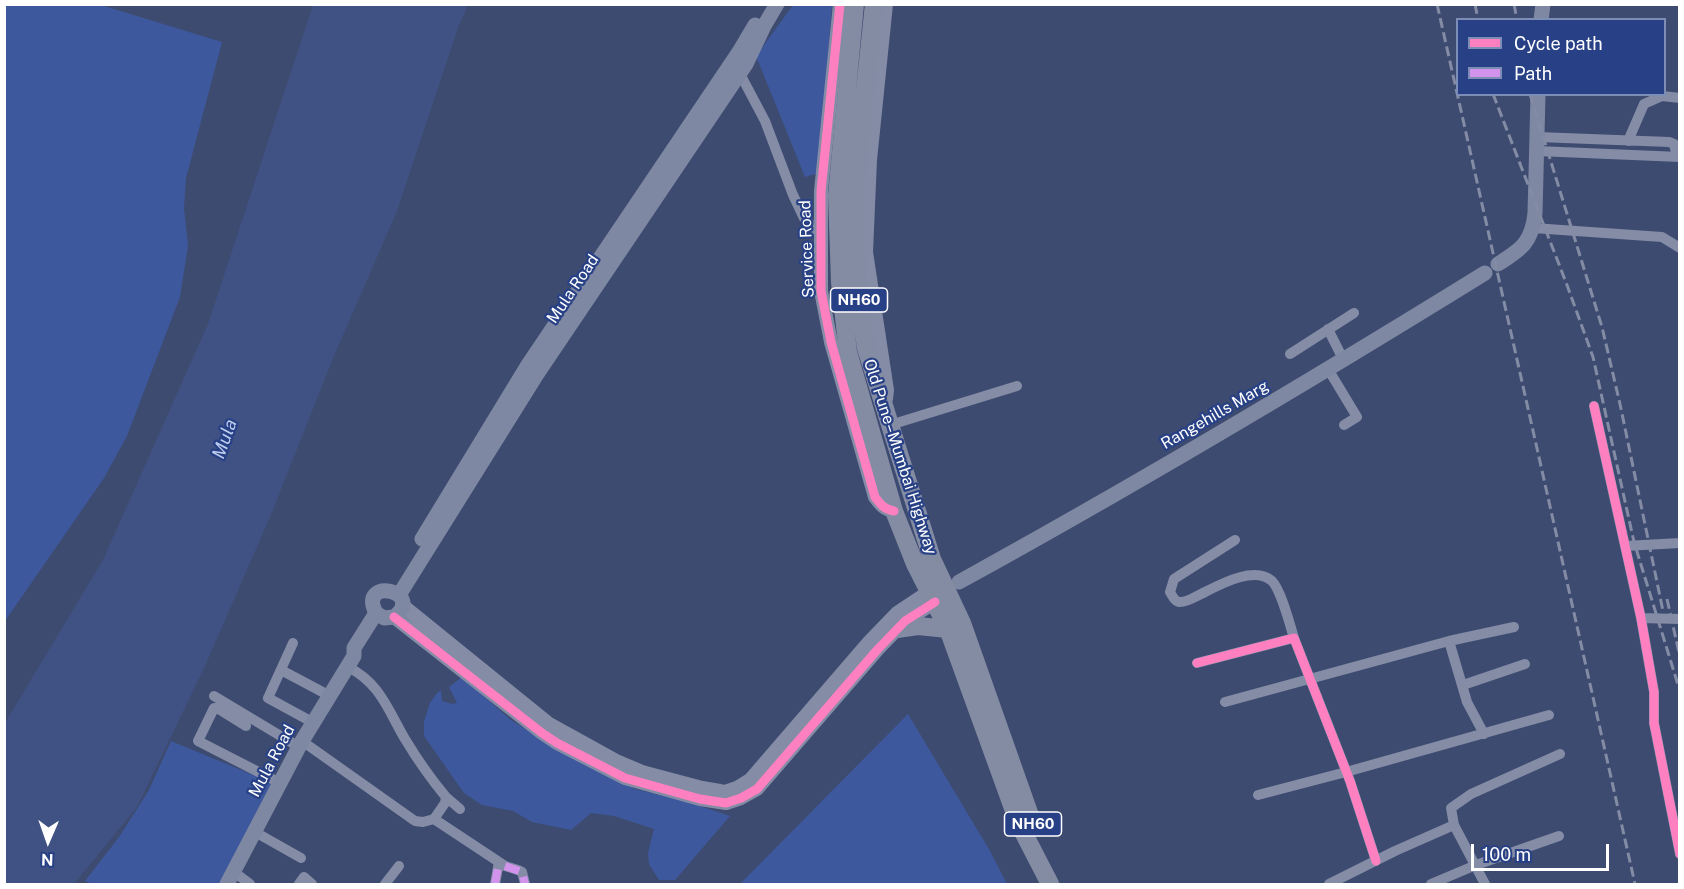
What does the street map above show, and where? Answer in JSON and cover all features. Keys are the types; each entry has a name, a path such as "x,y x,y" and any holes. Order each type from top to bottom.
{"highway":[{"name":"Old Pune–Mumbai Highway","path":"855,4 837,195 841,290 849,352 894,511 915,564 943,591 962,623 1030,817 1064,885"},
{"name":"Old Pune–Mumbai Highway","path":"874,4 854,195 857,281 866,348 943,591 948,629 1018,822 1050,885"},
{"path":"897,629 918,626 948,629"}],"main road":[{"path":"737,66 768,4"},
{"name":"Mula Road","path":"231,878 301,744 351,662 354,648 391,606 537,374 737,66 751,53 777,4"},
{"path":"751,53 788,4"},
{"name":"Rangehills Marg","path":"943,591 1252,415 1515,254 1527,242 1536,213 1538,96"}],"street":[{"name":"Service Road","path":"840,4 820,191 821,291 831,342 875,497 885,509 894,511"},
{"path":"886,4 870,160 866,252 887,390 887,418 1017,386"},
{"path":"737,66 765,122 804,218 821,235"},
{"path":"1628,141 1644,104 1662,96 1680,98"},
{"path":"1628,141 1672,143 1678,157 1537,144 1628,141"},
{"path":"1533,228 1662,237 1680,248"},
{"path":"1290,354 1354,313"},
{"path":"1328,329 1343,359"},
{"path":"1328,369 1357,417 1344,425"},
{"path":"1593,406 1641,618 1654,692 1654,723 1680,854"},
{"path":"1235,540 1174,579 1170,592 1174,599 1180,602 1246,575 1263,576 1273,582 1346,772 1376,861"},
{"path":"1625,546 1680,543"},
{"path":"391,606 563,733 629,768 725,792 750,780 869,642 897,613 943,591"},
{"path":"391,606 542,733 557,743 625,778 700,799 726,803 758,789 878,649 897,629 943,591"},
{"path":"1641,618 1680,619"},
{"path":"1225,702 1449,641 1514,627"},
{"path":"1197,663 1294,638"},
{"path":"1449,641 1467,702 1484,734"},
{"path":"293,643 268,698 314,723"},
{"path":"351,662 377,690 405,739 446,797 460,809"},
{"path":"1463,685 1525,664"},
{"path":"281,670 330,696"},
{"path":"214,696 301,744 415,821 423,822 434,819 445,803 446,797"},
{"path":"246,726 214,708 198,741 280,783"},
{"path":"1257,795 1549,715"},
{"path":"1485,885 1454,825 1451,808 1470,794 1560,754"},
{"path":"434,819 499,862 522,872 525,885"},
{"path":"1329,885 1454,825"},
{"path":"255,832 301,858"},
{"path":"1431,885 1476,865 1559,836"},
{"path":"495,885 499,862"},
{"path":"385,885 399,866"},
{"path":"299,885 304,877 312,885"},
{"path":"231,878 250,885"}],"shaded area":[{"path":"5,4 101,5 222,42 186,178 184,208 188,246 180,297 127,436 104,478 5,621"},
{"path":"793,5 832,5 819,173 805,177 756,56"},
{"path":"462,677 511,720 561,751 635,789 685,801 730,816 675,880 659,880 649,864 648,853 654,829 614,816 591,813 571,830 532,822 513,811 482,805 464,793 424,736 424,721 430,703 441,690 442,701 457,703 449,687"},
{"path":"908,714 990,851 1007,884 740,884"},
{"path":"171,741 275,784 220,884 92,884 85,881 119,837 149,790"}],"water":[{"name":"Mula","path":"313,5 468,5 459,25 397,211 334,356 270,517 205,666 137,807 74,884 5,884 5,723 103,560 208,324"}],"railway":[{"path":"1437,4 1456,88"},
{"path":"1475,4 1478,18"},
{"path":"1514,4 1517,18"},
{"path":"1458,96 1635,884"},
{"path":"1494,96 1593,357 1634,542 1679,688"},
{"path":"1531,96 1602,327 1663,611"},
{"path":"1667,599 1680,657"}],"marked path":[{"path":"495,884 499,862"},
{"path":"505,866 522,872 525,884"}],"cycle path":[{"path":"840,4 821,191 821,291 831,342 875,497 883,506 894,511"},
{"path":"1594,406 1641,618 1654,692 1654,723 1680,854"},
{"path":"394,617 557,743 625,778 700,799 726,803 757,789 878,649 905,621 935,602"},
{"path":"1197,663 1294,638 1350,781 1376,861"}]}
